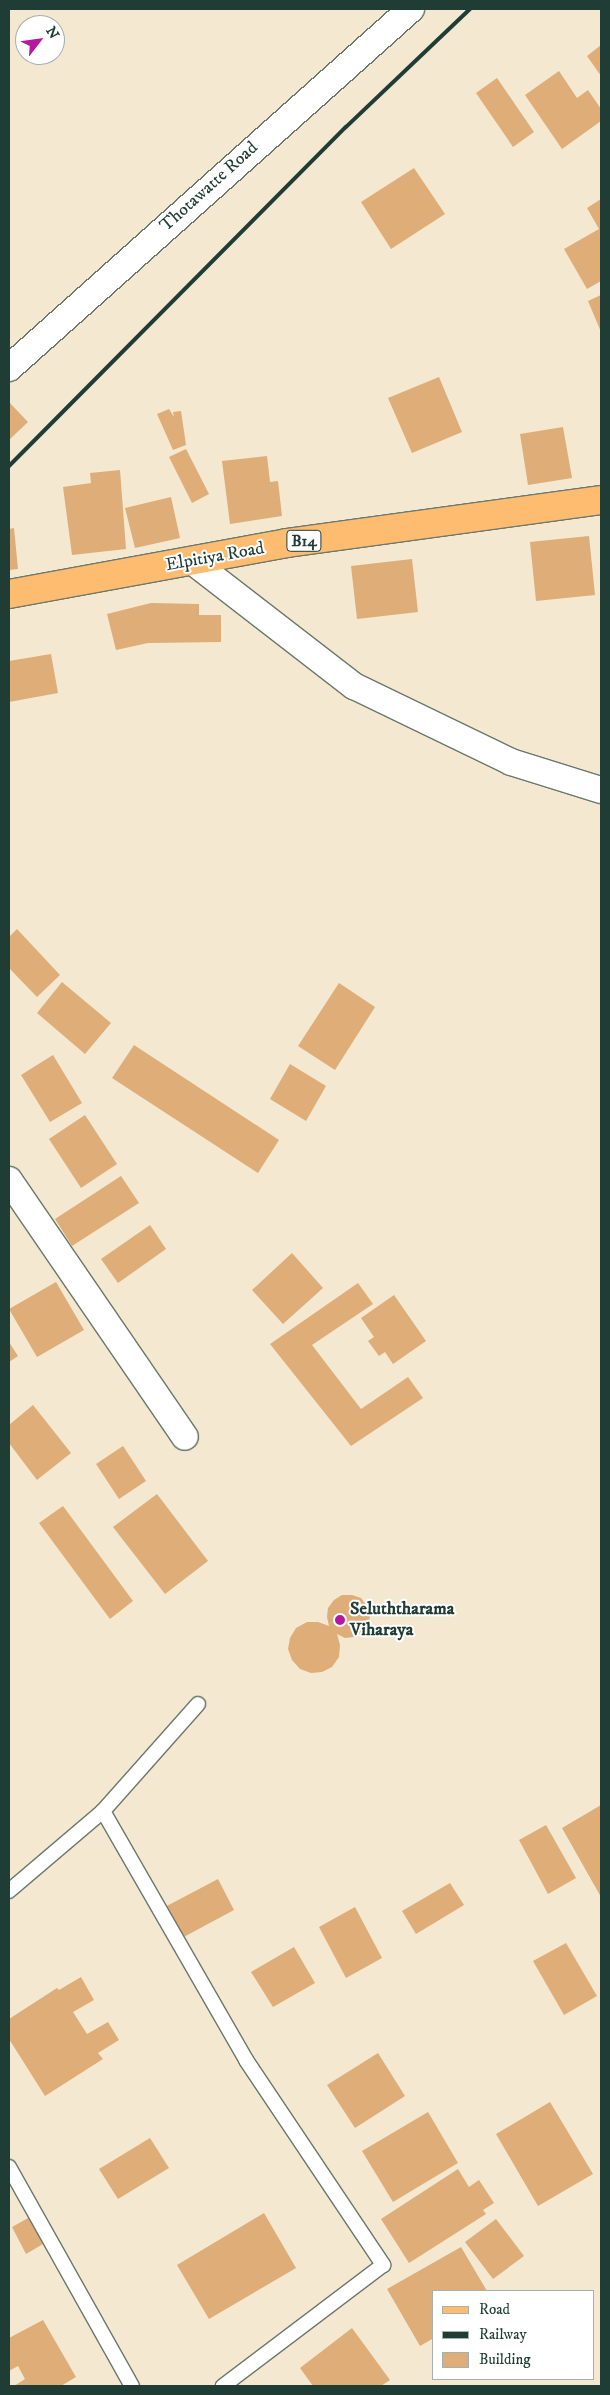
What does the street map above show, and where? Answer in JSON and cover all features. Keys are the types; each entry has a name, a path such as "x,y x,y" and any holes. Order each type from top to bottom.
{"main road":[{"name":"Elpitiya Road","path":"9,594 287,543 601,500"}],"street":[{"name":"Thotawatte Road","path":"9,368 412,9"},
{"path":"192,561 354,686 511,762 601,790"},
{"path":"9,1180 185,1437"}],"lane":[{"path":"9,1891 103,1811 198,1704"},
{"path":"103,1811 246,2060 383,2265 223,2386"},
{"path":"9,2166 132,2386"}],"building":[{"path":"601,45 601,76 587,56"},
{"path":"559,71 577,98 588,90 601,109 601,121 562,149 525,95"},
{"path":"497,78 534,132 513,147 476,93"},
{"path":"414,168 445,214 391,249 361,202"},
{"path":"601,199 601,281 587,289 564,249 599,229 587,208"},
{"path":"601,295 601,332 588,301"},
{"path":"439,377 462,432 412,453 388,398"},
{"path":"9,402 28,422 9,440"},
{"path":"169,409 174,417 173,412 181,411 186,445 173,450 157,414"},
{"path":"563,427 572,478 528,485 520,434"},
{"path":"186,449 209,494 192,503 169,457"},
{"path":"267,456 270,482 278,481 282,516 230,524 222,461"},
{"path":"120,470 126,549 72,555 63,487 91,483 90,473"},
{"path":"171,497 180,538 135,548 125,508"},
{"path":"14,528 18,569 9,570 9,529"},
{"path":"589,536 595,595 536,601 530,542"},
{"path":"412,559 418,612 357,619 351,566"},
{"path":"151,603 199,604 199,615 221,615 221,642 148,643 116,650 107,614"},
{"path":"51,654 58,693 9,702 9,661"},
{"path":"17,929 60,975 37,997 9,968 9,937"},
{"path":"62,982 111,1023 85,1054 37,1013"},
{"path":"339,983 375,1007 335,1070 298,1046"},
{"path":"134,1045 279,1140 258,1173 112,1078"},
{"path":"53,1055 82,1103 50,1122 21,1075"},
{"path":"290,1064 326,1086 306,1121 270,1099"},
{"path":"85,1115 117,1164 81,1188 49,1139"},
{"path":"121,1176 139,1203 72,1246 55,1219"},
{"path":"150,1225 166,1249 118,1283 101,1259"},
{"path":"292,1253 323,1288 283,1324 252,1290"},
{"path":"56,1282 84,1330 37,1357 9,1309"},
{"path":"358,1283 373,1304 312,1345 361,1409 408,1377 423,1398 351,1446 270,1344"},
{"path":"394,1295 426,1341 393,1364 385,1352 379,1356 368,1341 374,1337 361,1318"},
{"path":"9,1342 18,1356 9,1362"},
{"path":"33,1405 71,1453 37,1480 9,1443 9,1425"},
{"path":"123,1446 146,1481 119,1499 96,1464"},
{"path":"157,1494 208,1561 165,1594 113,1527"},
{"path":"63,1506 133,1601 110,1619 39,1523"},
{"path":"342,1595 352,1595 361,1598 367,1606 370,1615 369,1624 363,1632 354,1637 345,1638 337,1634 340,1645 339,1657 332,1667 322,1672 311,1673 300,1669 292,1660 288,1649 290,1638 296,1628 307,1622 318,1622 329,1626 328,1608 334,1600"},
{"path":"601,1805 601,1897 562,1828"},
{"path":"546,1825 576,1878 548,1894 519,1840"},
{"path":"218,1879 234,1910 180,1939 163,1908"},
{"path":"450,1883 464,1905 416,1934 402,1911"},
{"path":"355,1907 382,1958 346,1978 319,1927"},
{"path":"566,1943 597,1996 564,2015 533,1961"},
{"path":"294,1947 315,1983 273,2007 251,1972"},
{"path":"81,1977 94,2000 73,2012 87,2034 108,2022 119,2040 98,2053 103,2059 45,2096 9,2039 9,2019 57,1988 59,1990"},
{"path":"378,2053 405,2096 355,2128 327,2085"},
{"path":"550,2102 593,2174 538,2206 496,2134"},
{"path":"428,2112 458,2163 393,2202 362,2151"},
{"path":"150,2138 169,2168 118,2199 99,2169"},
{"path":"458,2169 469,2187 479,2180 494,2203 483,2210 486,2214 409,2263 381,2219"},
{"path":"264,2213 296,2268 209,2319 177,2265"},
{"path":"30,2217 43,2244 26,2254 12,2227"},
{"path":"496,2219 524,2256 493,2279 465,2242"},
{"path":"461,2247 486,2290 432,2290 432,2339 420,2346 387,2289"},
{"path":"43,2320 76,2377 61,2386 14,2386 25,2379 18,2366 9,2371 9,2338"},
{"path":"352,2328 390,2380 381,2386 313,2386 300,2368"}],"railway":[{"path":"9,466 346,127 470,9"}],"place":[{"name":"Seluththarama Viharaya","path":"340,1620"}]}
